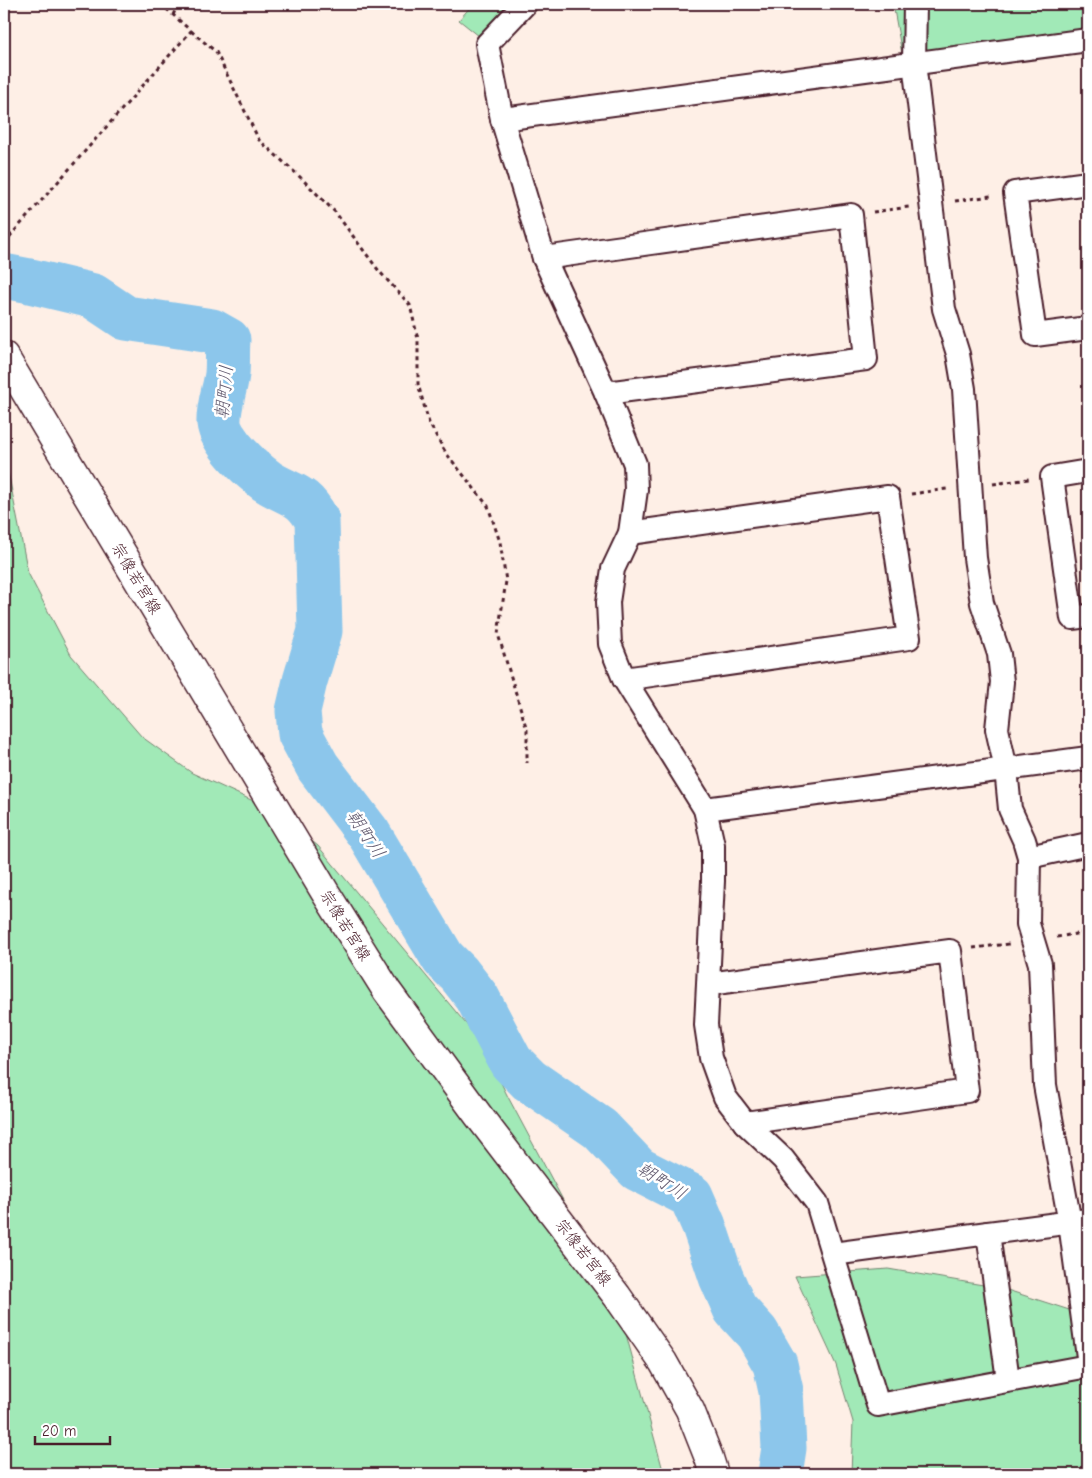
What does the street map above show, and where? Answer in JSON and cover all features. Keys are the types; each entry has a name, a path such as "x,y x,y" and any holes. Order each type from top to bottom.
{"main road":[{"name":"宗像若宮線","path":"4,356 325,892 387,991 478,1115 617,1296 663,1362 690,1410 714,1474"}],"street":[{"path":"524,4 487,44 502,119 544,258 606,393 635,464 636,490 630,533 614,569 608,602 610,644 624,679 705,810 713,844 706,1025 711,1058 725,1096 745,1123 783,1159 817,1203 878,1405 1088,1366"},
{"path":"915,4 914,63 944,309 958,354 964,389 974,558 982,603 999,654 1002,682 997,729 1006,769 1010,808 1029,857 1028,924 1040,964 1046,1084 1079,1222 1088,1357"},
{"path":"502,119 1088,40"},
{"path":"1088,184 1015,194 1035,335 1088,328"},
{"path":"544,258 850,215 866,359 606,393"},
{"path":"1088,471 1052,477 1072,618 1088,616"},
{"path":"624,679 908,638 888,497 630,533"},
{"path":"705,810 1088,758"},
{"path":"1029,857 1088,844"},
{"path":"709,984 950,951 967,1091 745,1123"},
{"path":"833,1254 1079,1222"},
{"path":"988,1234 1008,1380"}],"path":[{"path":"161,4 216,52 259,140 335,212 379,271 410,305 418,339 418,384 429,423 446,453 488,506 500,542 506,581 498,634 527,730 527,763"},
{"path":"173,15 178,4"},
{"path":"4,243 191,31"}],"green space":[{"path":"473,4 509,4 479,36 459,20"},
{"path":"893,4 1088,4 1088,29 902,54"},
{"path":"4,451 28,573 71,655 142,737 192,773 273,810 318,846 481,1042 580,1232 626,1334 664,1474 4,1474"},
{"path":"888,1269 1001,1288 1088,1316 1088,1474 851,1474 853,1422 836,1365 795,1276"}],"waterway":[{"name":"朝町川","path":"4,276 93,296 126,318 212,331 228,340 227,374 219,417 219,423 225,439 253,470 275,486 301,499 317,520 320,631 298,711 300,734 318,767 369,834 443,958 459,974 477,997 511,1062 529,1080 600,1129 638,1169 691,1196 735,1309 757,1333 775,1364 781,1391 784,1448 780,1474"}]}
